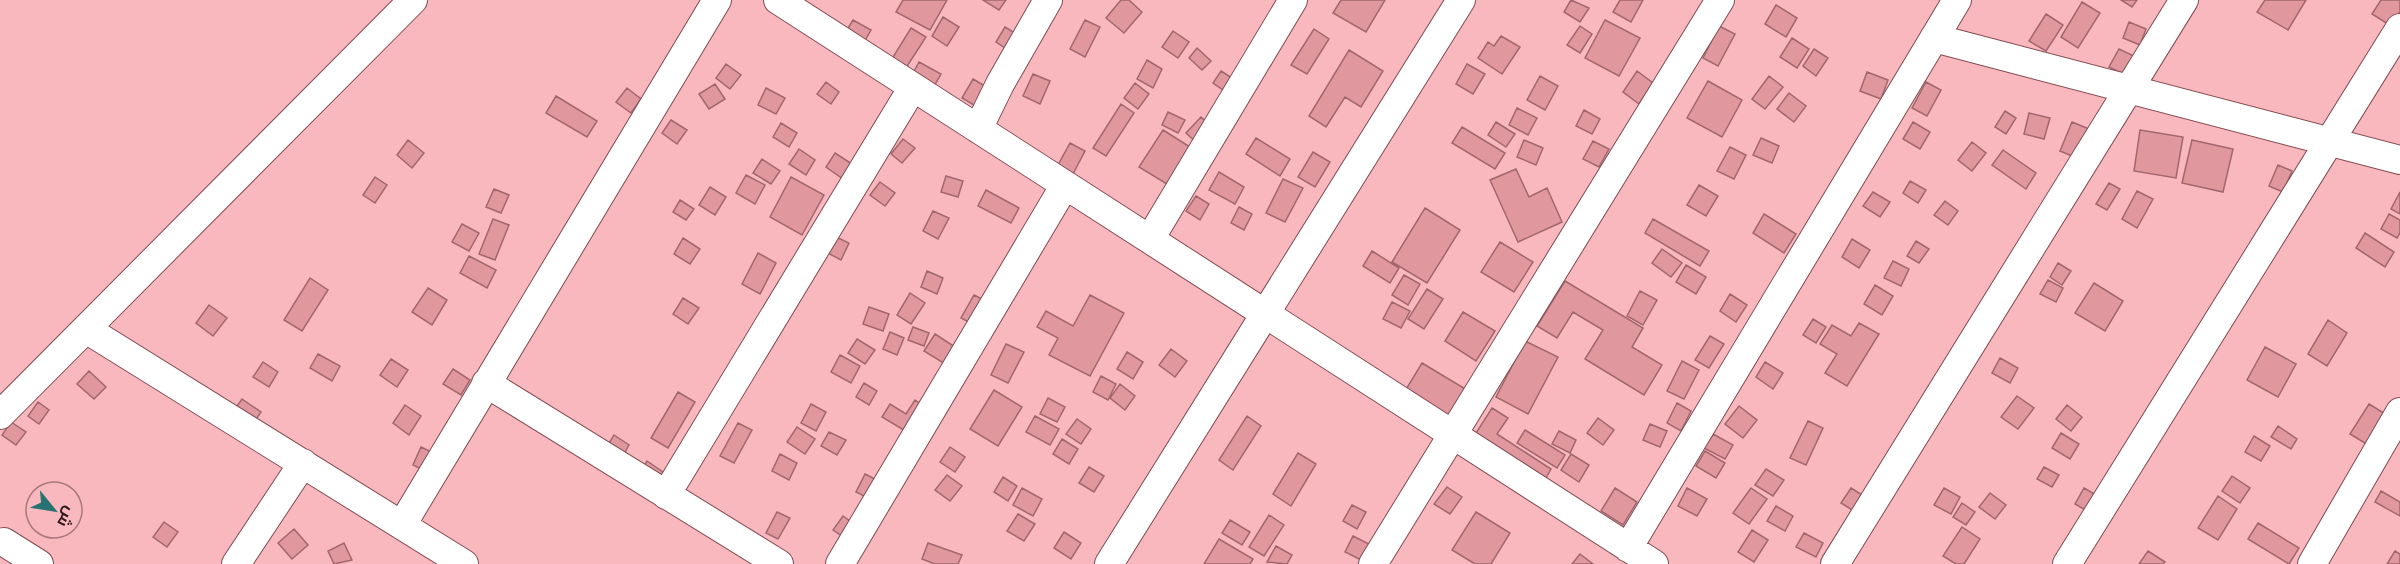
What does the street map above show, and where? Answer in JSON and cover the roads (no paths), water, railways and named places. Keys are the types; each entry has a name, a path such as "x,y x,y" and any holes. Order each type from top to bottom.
{"street":[{"path":"0,416 413,0"},
{"path":"402,525 717,0"},
{"path":"778,0 1654,564"},
{"path":"978,129 1000,84 1048,0"},
{"path":"1150,239 1293,0"},
{"path":"1109,564 1461,0"},
{"path":"1373,564 1720,0"},
{"path":"1628,548 1957,0"},
{"path":"1835,564 2184,0"},
{"path":"2067,564 2400,28"},
{"path":"1934,38 2400,160"},
{"path":"666,495 913,87"},
{"path":"840,564 1065,184"},
{"path":"86,329 464,564"},
{"path":"486,383 779,564"},
{"path":"2312,564 2400,412"},
{"path":"236,564 303,463"},
{"path":"4,543 39,564"}]}
